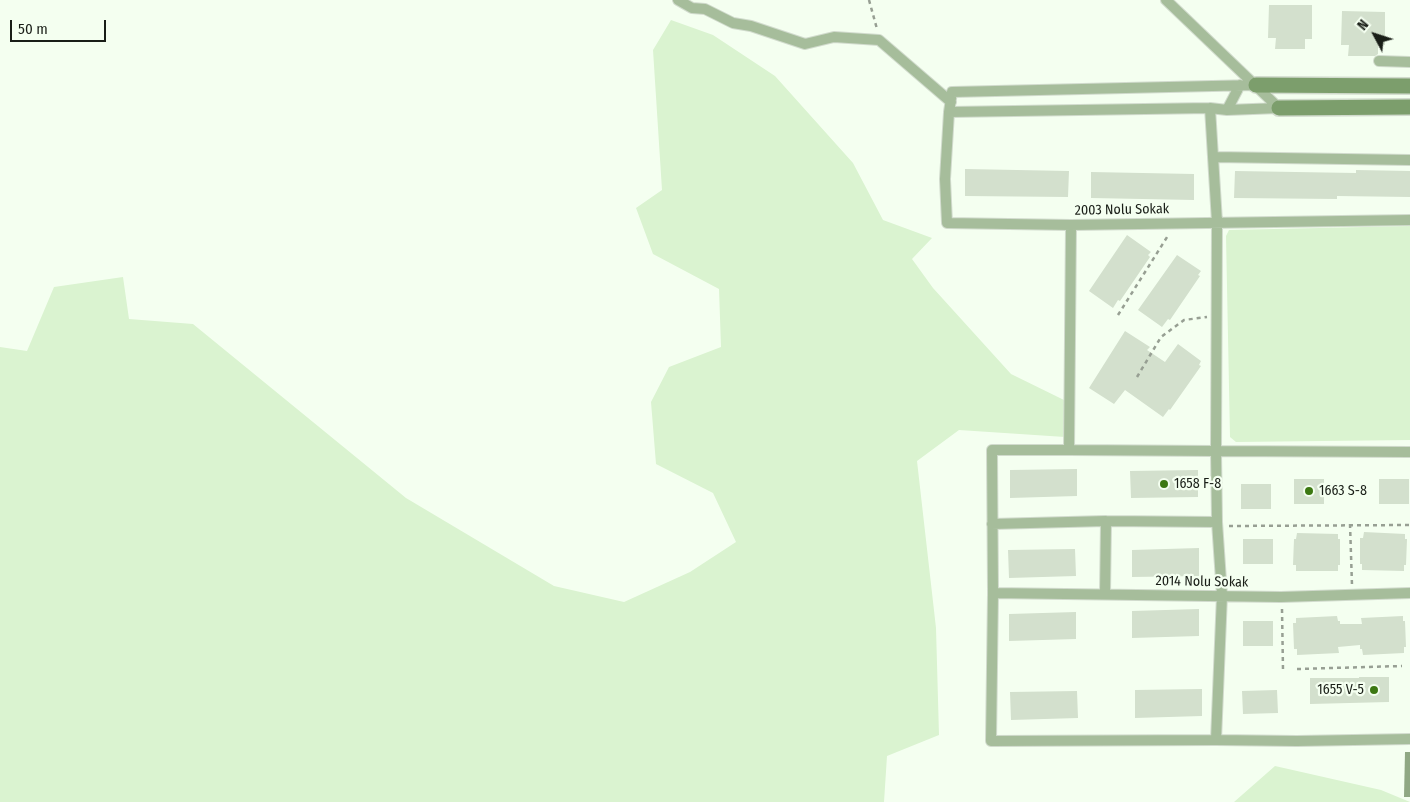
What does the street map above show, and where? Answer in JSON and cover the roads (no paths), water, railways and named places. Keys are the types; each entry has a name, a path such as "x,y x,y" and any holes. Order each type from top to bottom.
{"street":[{"path":"678,0 692,8 705,9 733,23 751,26 805,44 834,37 879,40 950,107 1210,108 1227,110 1410,107"},
{"path":"1166,0 1248,85 1279,108"},
{"path":"1379,61 1410,62"},
{"path":"950,107 952,92 1248,85 1410,86"},
{"path":"1227,110 1248,85"},
{"name":"2003 Nolu Sokak","path":"950,107 945,179 947,224 1410,220"},
{"path":"1210,108 1217,222 1215,315 1216,451 1217,524 1222,595 1216,740"},
{"path":"1213,157 1410,160"},
{"path":"1070,450 1071,224"},
{"path":"1410,452 992,450 991,741 1216,740 1297,742 1410,739"},
{"path":"992,524 1106,520 1217,524"},
{"path":"1105,594 1106,520"},
{"name":"2014 Nolu Sokak","path":"993,593 1281,597 1410,593"}],"place":[{"name":"1658 F-8","path":"1164,484"},
{"name":"1663 S-8","path":"1309,491"},
{"name":"1655 V-5","path":"1374,690"}]}
